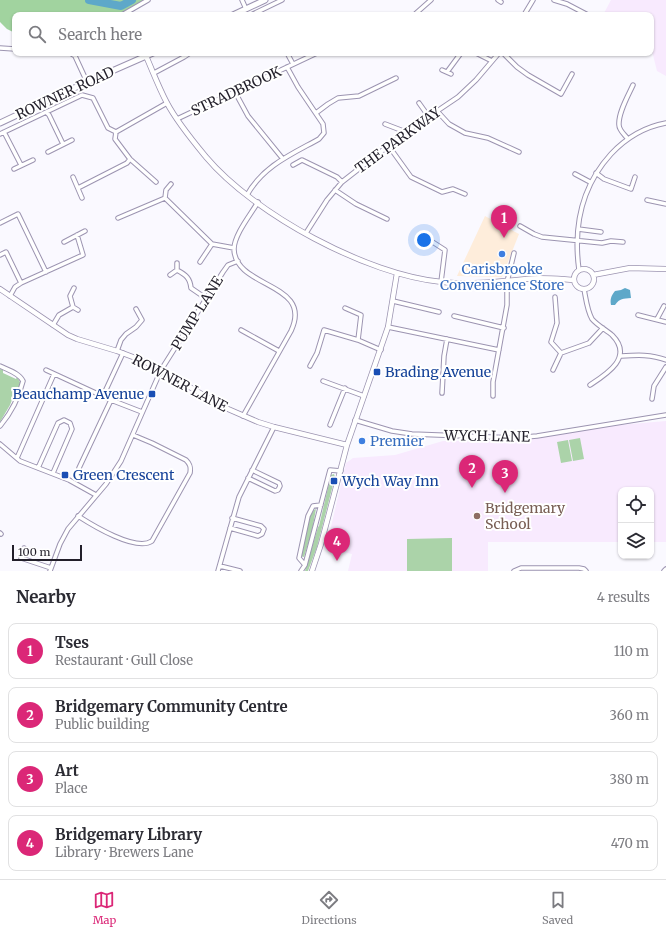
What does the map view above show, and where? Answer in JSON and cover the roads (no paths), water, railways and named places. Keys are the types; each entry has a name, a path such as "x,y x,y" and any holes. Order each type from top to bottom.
{"main road":[{"path":"240,12 265,0"},
{"name":"ROWNER ROAD","path":"0,123 146,56"}],"street":[{"path":"127,12 148,0"},
{"path":"242,0 246,9"},
{"path":"257,12 282,0"},
{"path":"417,12 431,0"},
{"path":"526,12 533,0"},
{"path":"554,0 567,4 582,12"},
{"path":"0,48 12,49"},
{"path":"75,56 87,82"},
{"path":"146,56 167,103 177,119 207,158 225,177 247,195 306,234 352,257 419,279 476,284 526,279 574,280"},
{"path":"154,72 186,56"},
{"path":"289,56 293,64"},
{"name":"STRADBROOK","path":"177,119 310,56"},
{"path":"442,70 449,73 459,56"},
{"path":"482,56 492,61"},
{"name":"THE PARKWAY","path":"306,234 335,190 342,182 388,145 466,90 496,56"},
{"path":"506,56 528,75 561,94 572,74"},
{"path":"247,195 263,174 283,159 319,139 324,133 324,127 287,67"},
{"path":"316,113 338,98 359,96 396,78"},
{"path":"627,138 621,131 619,124 623,105 633,85"},
{"path":"235,92 248,116 283,159"},
{"path":"21,165 2,133 82,95 93,98 108,128 116,132"},
{"path":"116,132 167,103"},
{"path":"419,104 429,117"},
{"path":"437,111 449,124 465,133 488,138 519,152"},
{"path":"46,112 49,115 63,144"},
{"path":"584,289 576,285 574,276 579,270 577,240 578,229 584,196 590,182 603,163 627,138 648,127 666,123"},
{"path":"385,124 406,132"},
{"path":"116,132 115,139 130,159 156,182"},
{"path":"48,152 72,140"},
{"path":"388,145 411,177 442,192 453,189 465,194"},
{"path":"78,188 127,163 130,159"},
{"path":"14,169 33,160"},
{"path":"294,165 302,160 342,182"},
{"path":"596,173 604,179 630,189 635,177"},
{"path":"575,174 590,182"},
{"path":"73,177 82,198"},
{"path":"165,198 166,190 171,184"},
{"path":"335,190 356,204 387,219"},
{"path":"118,218 165,198"},
{"path":"165,198 212,244 234,248"},
{"path":"647,200 666,204"},
{"path":"243,416 295,324 296,315 291,301 285,294 247,273 238,261 234,248 238,235 258,202"},
{"path":"0,223 18,214 46,272"},
{"path":"520,226 542,237 602,243 611,241 623,242"},
{"path":"578,229 600,232"},
{"path":"64,242 85,231"},
{"path":"10,296 15,287 21,282 83,255 77,235"},
{"path":"431,241 446,250 441,282"},
{"path":"200,262 212,244"},
{"path":"0,254 6,252 21,282"},
{"path":"493,396 493,382 507,305 507,282 514,253"},
{"name":"PUMP LANE","path":"161,370 228,265 238,261"},
{"path":"177,263 177,270"},
{"path":"593,275 630,268 666,269"},
{"path":"177,270 189,275 190,289 207,299"},
{"path":"170,275 177,270"},
{"path":"579,270 588,270 593,275 593,283 584,289"},
{"path":"312,571 321,544 347,444 388,327 398,273"},
{"path":"74,288 70,296 73,307 78,310"},
{"path":"584,289 593,320 613,337 618,346 620,356 617,364 610,372 590,385"},
{"name":"ROWNER LANE","path":"0,290 77,339 117,350 161,370 228,409 243,416 274,428 347,444"},
{"path":"555,298 557,323 551,342 561,353"},
{"path":"393,301 439,312"},
{"path":"658,320 664,306"},
{"path":"53,325 59,315 73,307"},
{"path":"346,308 360,315 358,340"},
{"path":"117,350 121,340 126,334 136,327 142,320 136,309"},
{"path":"638,315 666,322"},
{"path":"454,316 504,328"},
{"path":"388,327 499,350"},
{"path":"553,370 561,353 588,343 603,328"},
{"path":"242,330 279,351"},
{"path":"310,366 317,353 324,330 358,340 381,350"},
{"path":"442,393 444,356 447,339"},
{"path":"103,396 123,353"},
{"path":"620,356 644,354 656,356 666,360"},
{"path":"0,366 15,373 21,377 23,381 12,410 0,426"},
{"path":"652,398 654,386 666,367"},
{"path":"46,370 111,400 142,412"},
{"path":"24,548 20,558 50,570 64,536 78,516 116,470 161,370"},
{"path":"16,458 54,374"},
{"path":"323,381 364,396"},
{"path":"330,425 345,388"},
{"path":"79,468 111,400"},
{"name":"WYCH LANE","path":"355,420 392,431 412,434 514,438 537,436 666,416"},
{"path":"38,468 58,423 64,420 70,423 72,429 53,473"},
{"path":"218,571 239,497 274,428"},
{"path":"78,516 106,532 121,538 139,544 152,541 190,473 191,468 186,460 152,442 133,435"},
{"path":"0,444 16,458 69,480 96,495"},
{"path":"248,478 275,491 278,490 280,486 279,483 252,470"},
{"path":"301,571 305,564 330,470 340,471"},
{"path":"305,564 299,558 308,516 313,506 321,505"},
{"path":"230,528 258,536 262,534 264,529 261,526 232,518"},
{"path":"220,566 240,571"},
{"path":"514,571 521,568 579,568 586,571"}],"water":[{"path":"625,288 630,290 631,298 622,299 615,305 611,305 611,298 615,291"}],"waterway":[{"path":"89,0 121,6 132,0"}],"place":[{"name":"Tses","path":"504,238"},
{"name":"Carisbrooke Convenience Store","path":"502,254"},
{"name":"Brading Avenue","path":"377,372"},
{"name":"Beauchamp Avenue","path":"152,394"},
{"name":"Premier","path":"362,441"},
{"name":"Green Crescent","path":"65,475"},
{"name":"Wych Way Inn","path":"334,481"},
{"name":"Bridgemary Community Centre","path":"472,488"},
{"name":"Art","path":"505,493"},
{"name":"Bridgemary School","path":"477,516"},
{"name":"Bridgemary Library","path":"337,561"}]}
